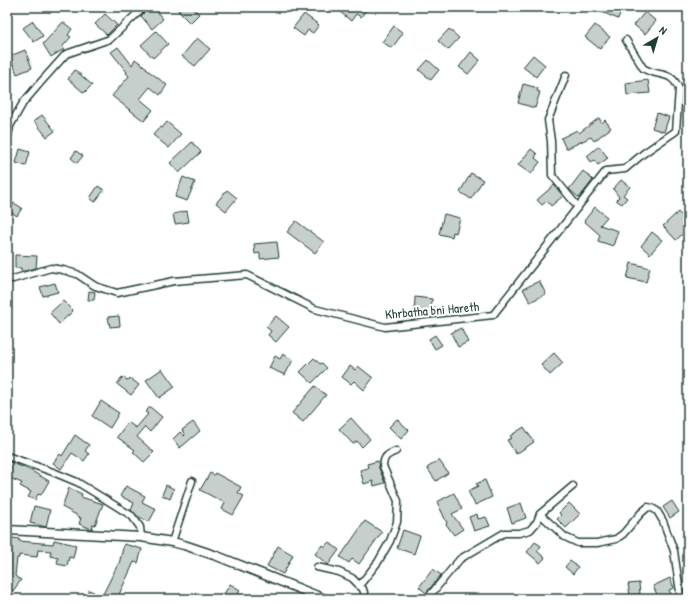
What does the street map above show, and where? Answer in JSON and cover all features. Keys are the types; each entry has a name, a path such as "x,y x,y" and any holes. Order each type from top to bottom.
{"street":[{"path":"7,140 10,126 22,103 66,54 110,39 144,7"},
{"name":"Khrbatha bni Hareth","path":"7,278 12,279 51,268 76,274 94,286 117,293 174,281 246,275 315,308 384,327 493,315 606,171 625,169 644,153 676,131 679,89 677,83 672,78 647,71 626,40"},
{"path":"566,75 548,120 551,141 552,175 578,207"},
{"path":"359,586 378,562 390,541 397,522 398,501 383,466 387,455 396,451"},
{"path":"7,456 77,482 103,497 132,516 140,527 141,537"},
{"path":"172,542 192,481"},
{"path":"427,599 460,559 504,533 519,533 530,530 537,522 540,514 573,486"},
{"path":"540,514 565,537 578,543 597,543 616,540 648,507 657,511 663,521 674,551 681,599"},
{"path":"7,530 141,537 172,542 217,556 325,599"},
{"path":"317,567 340,572 352,578 363,589 366,599"}],"building":[{"path":"148,7 153,7 163,19 152,29 141,16"},
{"path":"181,7 192,7 199,14 190,23 178,11"},
{"path":"342,7 368,7 361,17 356,14 351,21 339,11"},
{"path":"605,7 619,7 617,12 620,13 618,19 602,12"},
{"path":"645,12 656,21 645,34 634,25"},
{"path":"105,14 117,25 107,35 95,24"},
{"path":"304,14 319,25 313,33 308,30 304,36 293,28"},
{"path":"33,21 43,36 34,42 23,28"},
{"path":"63,22 72,29 68,35 71,37 63,46 64,49 51,57 43,44"},
{"path":"595,25 610,37 600,49 585,37"},
{"path":"394,26 403,33 392,48 382,42"},
{"path":"449,29 459,38 448,50 438,41"},
{"path":"156,31 168,44 153,58 141,45"},
{"path":"197,38 210,49 195,66 182,56"},
{"path":"118,47 132,65 135,59 167,85 160,95 150,87 140,99 153,110 144,121 112,96 129,76 111,52"},
{"path":"25,50 32,68 17,74 10,56"},
{"path":"471,52 480,60 468,74 459,67"},
{"path":"533,55 545,65 536,77 523,67"},
{"path":"428,60 439,70 431,80 419,70"},
{"path":"75,70 92,85 84,93 68,79"},
{"path":"648,80 650,93 627,95 626,83"},
{"path":"523,84 538,88 537,91 540,92 535,108 518,103"},
{"path":"657,113 669,117 664,132 652,128"},
{"path":"42,115 55,131 47,137 34,121"},
{"path":"599,118 602,123 605,120 611,128 594,141 591,137 566,149 561,138 577,130 579,133"},
{"path":"167,122 181,134 169,148 153,135"},
{"path":"192,142 201,152 179,173 170,163"},
{"path":"599,146 608,158 598,165 594,160 591,162 587,156"},
{"path":"20,149 30,152 26,166 16,163"},
{"path":"531,149 537,154 535,158 540,162 531,174 518,165"},
{"path":"76,151 83,156 77,163 71,158"},
{"path":"583,171 593,180 579,198 569,189"},
{"path":"471,173 483,180 471,199 460,192"},
{"path":"183,177 195,182 187,201 175,197"},
{"path":"621,180 630,187 623,195 627,198 622,204 616,200 619,197 613,189"},
{"path":"554,185 563,196 551,206 547,201 542,205 537,200"},
{"path":"98,186 104,190 95,202 90,198"},
{"path":"227,190 237,198 226,211 216,203"},
{"path":"14,203 22,208 17,216 9,211"},
{"path":"595,207 607,217 600,225 618,231 613,246 598,241 600,235 584,221"},
{"path":"187,211 189,222 175,224 173,214"},
{"path":"678,212 688,222 688,229 676,240 663,226"},
{"path":"444,214 460,218 456,233 453,232 452,237 439,234"},
{"path":"296,221 324,242 315,253 287,232"},
{"path":"652,232 662,240 650,254 641,246"},
{"path":"277,242 279,257 260,259 260,253 255,254 254,244"},
{"path":"15,255 37,256 36,268 21,271 21,268 15,268"},
{"path":"631,263 650,268 646,282 627,278"},
{"path":"539,281 546,294 530,302 523,289"},
{"path":"55,283 58,292 43,296 40,287"},
{"path":"89,291 95,292 94,300 88,300"},
{"path":"415,297 432,299 431,308 437,308 436,317 414,318"},
{"path":"63,301 73,311 59,324 50,313"},
{"path":"119,316 120,326 110,327 108,317"},
{"path":"276,316 289,327 276,342 268,335 271,331 266,327"},
{"path":"461,328 468,342 458,347 451,333"},
{"path":"435,335 442,345 435,349 429,339"},
{"path":"554,353 563,363 550,375 541,365"},
{"path":"283,354 293,360 285,375 269,368 275,356 280,359"},
{"path":"314,358 327,368 312,383 300,372"},
{"path":"350,366 355,370 358,366 373,378 364,390 354,381 351,384 342,377"},
{"path":"162,369 175,387 159,398 146,380"},
{"path":"123,377 128,381 130,378 139,385 131,395 117,384"},
{"path":"315,386 326,395 303,422 292,413"},
{"path":"101,401 119,413 110,428 92,416"},
{"path":"150,407 162,417 150,432 145,427 137,437 154,452 144,462 133,452 135,450 117,437 128,422 136,428 148,414 145,412"},
{"path":"351,418 370,439 362,447 357,441 353,444 339,429"},
{"path":"397,419 409,430 401,439 389,427"},
{"path":"193,422 200,431 180,448 173,439 180,432 184,436 185,435 182,430"},
{"path":"524,427 534,442 516,454 507,440 512,438 510,436"},
{"path":"75,435 89,445 85,451 89,454 84,461 72,453 61,469 53,463 60,454 62,456"},
{"path":"439,460 448,473 436,481 427,468"},
{"path":"7,461 28,469 49,481 41,495 38,494 35,500 28,497 31,492 20,486 22,483 7,477"},
{"path":"378,461 385,483 374,486 373,481 364,484 360,470 368,468 367,464"},
{"path":"210,473 214,475 215,473 241,487 238,493 244,496 233,515 222,509 225,503 200,490"},
{"path":"485,480 492,497 475,505 468,491 478,486 476,484"},
{"path":"166,485 174,489 170,499 162,495"},
{"path":"126,486 145,496 142,502 156,509 149,522 137,516 131,510 134,503 120,496"},
{"path":"69,488 82,494 81,497 103,504 92,529 79,524 80,517 62,507"},
{"path":"454,493 462,509 452,514 463,529 454,535 446,524 447,523 437,502"},
{"path":"672,501 679,512 670,518 663,507"},
{"path":"521,503 526,518 512,523 507,508"},
{"path":"569,503 580,514 566,528 557,519 561,515 559,513"},
{"path":"34,506 50,510 46,527 30,523"},
{"path":"477,514 478,519 486,517 490,526 474,531 469,517"},
{"path":"365,521 382,532 359,564 352,559 349,563 340,557"},
{"path":"403,530 420,536 414,554 397,548"},
{"path":"7,537 19,539 19,541 53,544 54,540 76,545 73,558 69,557 67,566 57,564 58,558 50,556 51,551 38,550 37,557 19,555 19,558 17,558 15,576 21,580 7,599"},
{"path":"329,542 339,550 328,565 315,554 322,545 324,547"},
{"path":"535,542 541,546 537,551 545,558 540,563 527,552"},
{"path":"124,544 142,549 138,563 134,562 117,599 84,599 89,590 102,596 119,564"},
{"path":"278,546 293,555 283,574 267,566"},
{"path":"570,561 578,567 573,574 565,567"},
{"path":"433,569 441,575 426,593 419,587"},
{"path":"670,578 674,588 669,590 672,596 665,599 659,599 653,586"},
{"path":"639,583 640,594 630,595 628,584"},
{"path":"230,584 240,590 238,593 248,599 232,599 224,594"}]}
